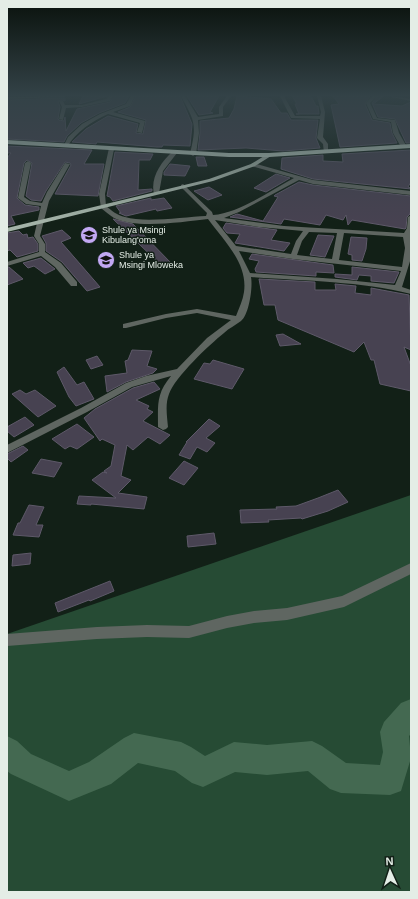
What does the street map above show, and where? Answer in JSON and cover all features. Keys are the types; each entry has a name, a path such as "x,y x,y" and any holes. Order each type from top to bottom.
{"highway":[{"path":"7,142 193,154 269,155 408,147"}],"main road":[{"path":"7,230 227,175 253,165 269,155"}],"street":[{"path":"65,146 69,138"},
{"path":"193,154 197,138"},
{"path":"320,138 325,141 326,152"},
{"path":"400,138 408,147"},
{"path":"110,149 102,194 103,207 115,216 126,220 143,221 225,216 298,179"},
{"path":"156,193 158,173 166,160 174,153"},
{"path":"28,163 21,198 28,203 44,205"},
{"path":"42,253 42,244 37,236 44,205 52,188 61,177 67,164"},
{"path":"253,165 298,179 340,186 411,193"},
{"path":"163,427 165,390 213,337 234,321 239,319 248,291 248,275 244,263 209,217 210,213 183,186"},
{"path":"209,217 241,224 307,230 409,235"},
{"path":"398,288 410,243 409,235 411,217"},
{"path":"293,257 299,241 307,230"},
{"path":"335,261 341,232"},
{"path":"233,248 293,257 404,269"},
{"path":"7,264 42,253"},
{"path":"42,253 58,265 74,284"},
{"path":"248,275 337,281 398,288 411,292"},
{"path":"126,326 166,316 197,311 239,319"},
{"path":"7,448 84,410 128,385 146,379 181,371"},
{"path":"7,640 111,632 190,632 227,622 254,617 287,614 344,601 411,568"}],"green space":[{"path":"411,495 411,892 7,892 7,634"}],"building":[{"path":"7,138 66,138 64,142"},
{"path":"76,138 191,138 190,146 163,145 162,147 97,142 96,144 72,142"},
{"path":"199,138 316,138 320,148 283,151 246,148 198,150"},
{"path":"338,138 394,138 397,143 340,147"},
{"path":"404,138 411,138 411,143 406,143"},
{"path":"7,146 92,150 84,164 104,164 98,196 55,194 71,165 70,163 65,162 41,201 31,200 26,196 32,163 27,160 24,163 17,198 25,205 39,207 39,210 11,216 15,224 7,226 7,158 11,153 7,153"},
{"path":"411,150 411,182 408,187 411,189 313,179 281,169 282,158 323,155 323,161 343,162 342,154"},
{"path":"115,152 153,154 150,160 139,160 138,190 152,189 152,191 113,201 107,196"},
{"path":"196,157 204,157 207,166 198,166"},
{"path":"170,164 190,166 185,176 164,175 164,172"},
{"path":"276,174 290,178 266,192 254,188"},
{"path":"299,182 313,185 411,196 411,209 410,214 407,217 406,228 352,220 348,225 346,215 343,220 326,215 320,225 284,219 281,224 230,217 237,214 263,221 278,197 274,196"},
{"path":"209,187 222,195 208,200 194,191"},
{"path":"151,198 151,200 164,198 172,208 157,211 156,209 126,216 119,213 121,213 116,206"},
{"path":"113,219 133,224 172,264 163,267"},
{"path":"226,223 277,230 271,240 290,243 284,251 235,243 240,234 227,233 223,228"},
{"path":"62,230 71,238 61,242 100,287 87,291 62,262 46,251 46,243 42,236"},
{"path":"19,231 23,235 27,234 28,238 33,237 38,244 38,251 17,257 10,250 7,251 7,233"},
{"path":"318,235 334,236 325,257 310,255"},
{"path":"351,237 367,238 366,249 362,261 352,260 352,255 348,254"},
{"path":"252,254 333,265 334,273 316,272 316,276 256,272 255,269 259,261 249,259"},
{"path":"41,258 55,269 45,274 34,266 28,268 23,263"},
{"path":"7,267 9,267 23,279 7,285"},
{"path":"352,267 399,272 394,283 371,281 371,276 359,275 357,280 335,277 335,274 352,275"},
{"path":"259,279 315,282 315,290 336,290 335,284 356,286 355,293 371,295 371,288 409,295 411,350 404,347 411,366 411,391 380,384 374,360 371,360 364,342 354,352 278,320 275,305 264,305"},
{"path":"283,334 301,344 280,346 276,335"},
{"path":"132,350 152,351 147,366 157,369 153,373 126,382 107,392 105,376 127,373 125,361 128,360"},
{"path":"97,356 103,365 91,369 86,360"},
{"path":"213,360 244,369 232,389 194,379 204,363 210,364"},
{"path":"64,367 77,385 84,382 94,399 76,406 69,397 57,372"},
{"path":"154,382 160,389 136,400 149,406 147,409 153,412 143,421 170,435 160,444 148,437 133,450 127,445 121,476 131,480 118,493 147,497 144,509 77,504 79,496 116,498 92,480 103,472 107,473 104,471 111,466 115,445 102,439 100,441 84,418 95,409 133,388"},
{"path":"20,390 26,394 35,390 56,406 38,417 12,394"},
{"path":"25,417 34,425 14,437 7,431 7,427"},
{"path":"209,419 220,426 206,438 215,443 207,452 197,447 190,459 179,455 186,442"},
{"path":"77,424 94,437 77,449 70,446 65,449 52,439"},
{"path":"23,446 28,450 11,462 7,458 7,454"},
{"path":"41,459 62,463 54,477 32,473"},
{"path":"184,461 198,468 184,485 169,478"},
{"path":"338,490 348,502 328,511 302,519 268,520 269,522 241,523 240,510 277,509 276,507 296,506"},
{"path":"29,505 44,507 36,525 43,525 39,537 13,535 18,523 20,523"},
{"path":"214,533 216,544 188,547 187,536"},
{"path":"31,553 30,564 12,566 13,555"},
{"path":"110,581 114,591 58,612 55,603"}],"waterway":[{"path":"7,751 21,764 69,786 100,773 134,748 181,757 203,772 234,757 267,760 312,756 341,778 390,780 398,752 394,732 411,713"}],"place":[{"name":"Shule ya Msingi Kibulang'oma","path":"89,235"},
{"name":"Shule ya Msingi Mloweka","path":"106,260"}]}
